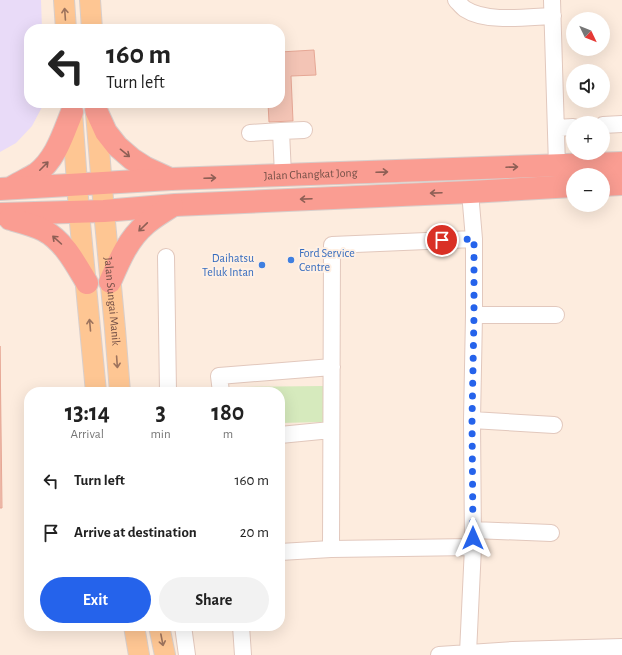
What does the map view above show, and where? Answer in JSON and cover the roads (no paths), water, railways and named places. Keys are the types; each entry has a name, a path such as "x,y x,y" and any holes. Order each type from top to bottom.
{"highway":[{"path":"6,188 36,174 48,162 56,151 72,108"},
{"path":"97,108 106,132 117,146 132,159 146,168 171,179"},
{"name":"Jalan Changkat Jong","path":"6,188 171,179 622,164"},
{"path":"610,185 622,184"},
{"name":"Jalan Changkat Jong","path":"0,215 104,211 175,205 566,186"},
{"path":"110,282 122,254 133,238 145,224 175,205"},
{"path":"0,215 42,230 53,236 74,260 87,283"}],"main road":[{"path":"64,0 66,24"},
{"path":"90,0 92,24"},
{"name":"Jalan Sungai Manik","path":"72,108 79,212 87,283 96,387"},
{"name":"Jalan Sungai Manik","path":"96,108 120,387"},
{"path":"135,631 139,655"},
{"path":"160,631 165,655"}],"street":[{"path":"456,0 464,9 478,15 503,18 553,16"},
{"path":"552,0 557,166"},
{"path":"610,125 622,124"},
{"path":"556,128 566,127"},
{"path":"250,133 304,130"},
{"path":"282,131 283,175"},
{"path":"468,653 473,546 472,420 474,239 470,192"},
{"path":"331,549 332,245 474,239"},
{"path":"166,258 168,387"},
{"path":"474,315 556,315"},
{"path":"220,387 219,376 332,367"},
{"path":"472,420 554,425"},
{"path":"285,435 332,430"},
{"path":"473,530 551,533"},
{"path":"285,552 331,549 473,546"},
{"path":"184,631 187,655"},
{"path":"241,631 243,655"},
{"path":"444,655 622,647"}],"place":[{"name":"Ford Service Centre","path":"291,260"},
{"name":"Daihatsu Teluk Intan","path":"262,265"}]}
